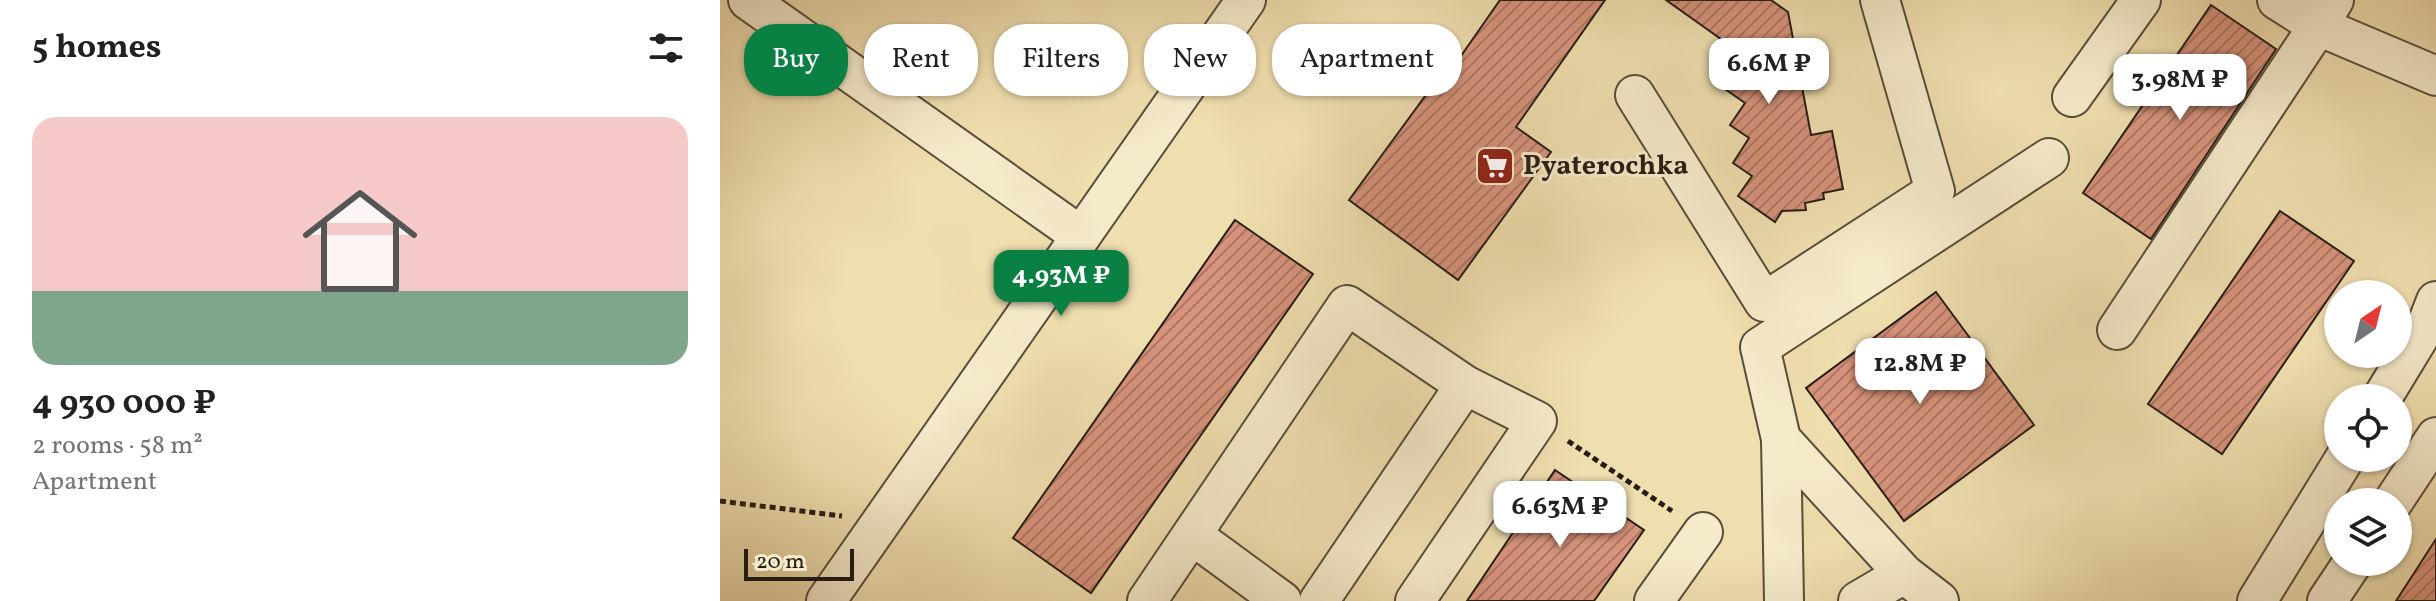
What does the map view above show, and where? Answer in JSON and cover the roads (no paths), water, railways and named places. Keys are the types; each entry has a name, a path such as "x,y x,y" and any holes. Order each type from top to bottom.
{"street":[{"path":"748,0 1081,236"},
{"path":"826,601 1246,0"},
{"path":"1635,95 1764,302 1935,191 1880,0"},
{"path":"2072,97 2141,0"},
{"path":"2277,0 2326,13 2436,76"},
{"path":"2117,330 2326,13"},
{"path":"1784,601 1781,439 1760,347 2049,158"},
{"path":"2391,384 2427,324 2436,301"},
{"path":"1147,601 1347,305 1465,385 1537,421 1415,601"},
{"path":"1319,601 1465,385"},
{"path":"2402,488 2436,437"},
{"path":"1781,439 1904,574 1939,601"},
{"path":"2257,601 2336,472"},
{"path":"1654,601 1703,532"},
{"path":"1192,535 1282,601"},
{"path":"1858,601 1904,574"},
{"path":"2327,601 2344,576"}],"place":[{"name":"Pyaterochka","path":"1495,166"}]}
